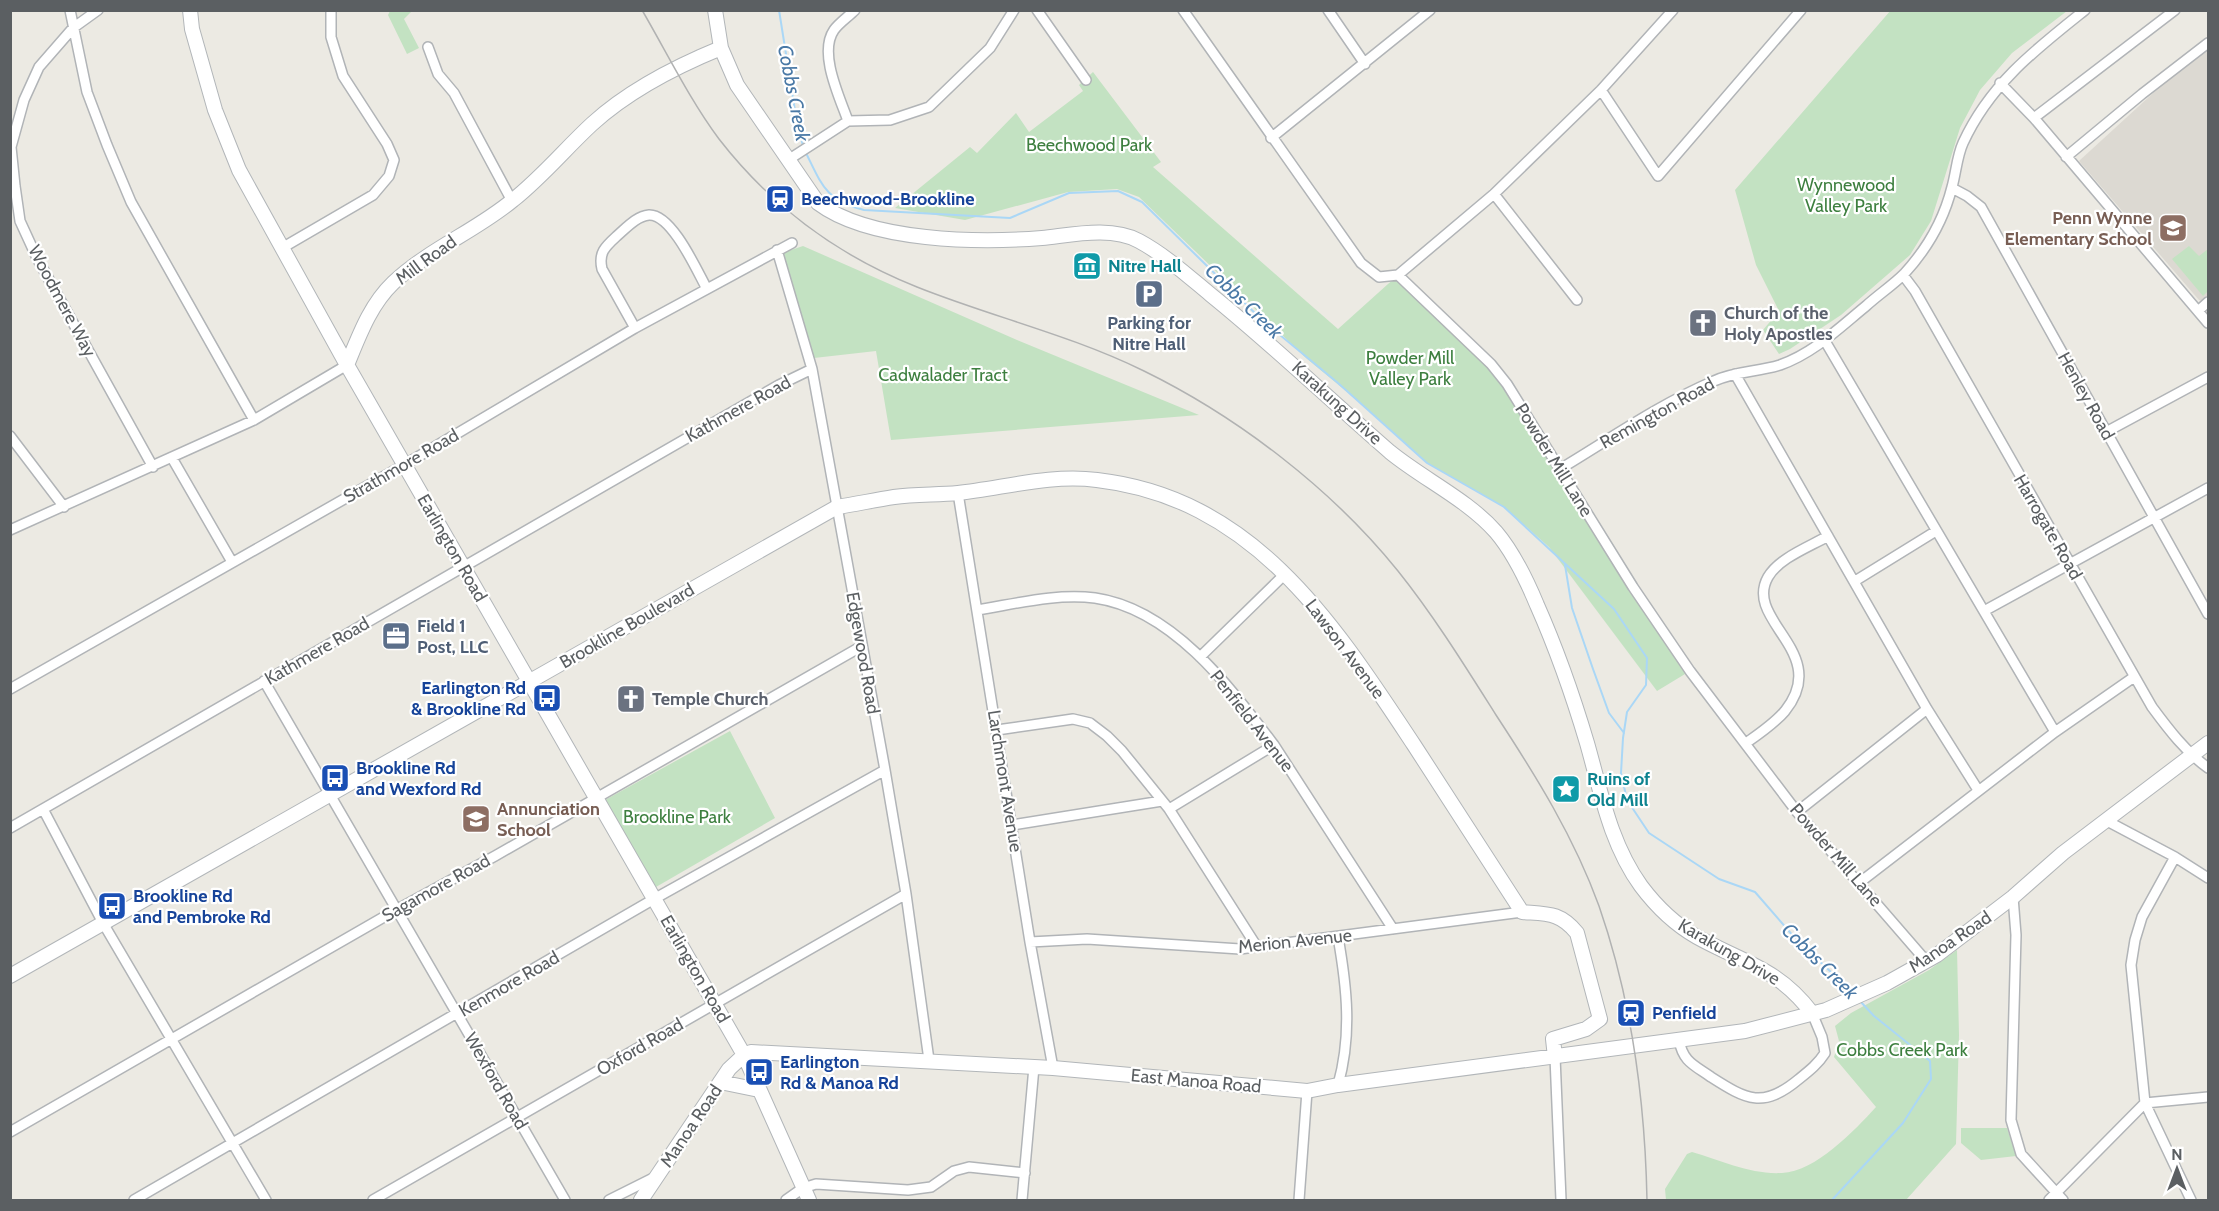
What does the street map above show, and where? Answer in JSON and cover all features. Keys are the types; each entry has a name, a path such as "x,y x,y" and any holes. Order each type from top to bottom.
{"street":[{"path":"70,10 87,92 106,145 131,202 254,420"},
{"name":"Woodmere Way","path":"98,10 73,28 39,67 24,100 11,147 20,221 37,258 153,467"},
{"name":"Earlington Road","path":"190,10 192,29 215,111 240,170 346,365 744,1055 806,1194"},
{"path":"282,248 373,195 389,176 394,160 387,144 343,76 331,37 331,10"},
{"name":"Karakung Drive","path":"716,10 721,48 737,85 791,158 818,203 829,211 848,220 888,230 945,239 1013,240 1105,232 1134,238 1165,258 1261,334 1393,454 1471,510 1497,533 1536,601 1561,662 1608,819 1620,849 1640,885 1678,924 1695,936 1773,975 1802,1000 1812,1013"},
{"path":"848,121 831,72 828,50 833,31 855,10"},
{"path":"791,158 848,121 891,120 929,107 990,48 1014,10"},
{"path":"1037,10 1086,80"},
{"path":"1183,10 1361,263 1379,277 1398,275 1494,194 1601,90 1672,10"},
{"path":"1328,10 1365,64"},
{"path":"1271,138 1430,10"},
{"path":"1601,90 1658,176 1801,10"},
{"name":"Remington Road","path":"1560,469 1680,397 1716,380 1780,364 1825,341 1903,275 1923,251 1939,224 1952,189 1962,144 2000,83 2038,47 2085,10"},
{"path":"2034,118 2175,10"},
{"path":"2066,157 2208,43"},
{"path":"428,47 438,74 454,93 512,201"},
{"name":"Mill Road","path":"346,365 374,305 393,283 416,264 512,201 594,123 616,106 689,61 721,48"},
{"path":"2000,83 2034,118 2208,323"},
{"name":"Henley Road","path":"1952,189 1967,196 1981,207 2106,432 2205,601 2208,614"},
{"path":"1494,194 1577,300"},
{"path":"635,328 602,269 600,259 604,247 634,221 648,215 659,217 673,230 707,289"},
{"name":"Strathmore Road","path":"10,689 404,465 635,328 792,243"},
{"name":"Edgewood Road","path":"777,250 812,369 906,894 929,1060"},
{"name":"Powder Mill Lane","path":"1398,275 1491,364 1507,384 1633,587 1690,671 1797,812 1927,962"},
{"name":"Harrogate Road","path":"1903,275 2134,677 2170,732 2208,768"},
{"path":"2198,310 2208,302"},
{"path":"1825,341 2055,732"},
{"path":"10,530 254,420 346,365"},
{"name":"Kathmere Road","path":"10,828 779,385 812,369"},
{"path":"1735,374 1928,709 1978,790"},
{"path":"2106,432 2208,377"},
{"path":"10,436 64,507"},
{"path":"172,458 232,562"},
{"name":"Lawson Avenue","path":"837,507 896,497 958,493 1057,478 1095,479 1124,484 1158,493 1207,514 1238,533 1285,574 1330,623 1369,677 1522,912"},
{"path":"1984,611 2208,488"},
{"name":"Larchmont Avenue","path":"958,493 1030,942 1053,1068"},
{"name":"Brookline Boulevard","path":"10,976 837,507"},
{"path":"1855,581 1936,531"},
{"path":"1746,743 1784,713 1794,695 1798,679 1797,663 1792,649 1765,606 1764,591 1767,580 1781,564 1828,536"},
{"path":"1200,657 1285,574"},
{"name":"Penfield Avenue","path":"977,610 1040,600 1095,598 1142,613 1164,626 1200,657 1237,697 1274,745 1393,929"},
{"name":"Sagamore Road","path":"10,1132 862,646"},
{"path":"1859,883 2055,732 2134,677"},
{"name":"Wexford Road","path":"264,681 565,1200"},
{"path":"1797,812 1928,709"},
{"path":"997,730 1073,719 1090,723 1122,752 1166,805 1257,947"},
{"name":"Manoa Road","path":"1646,1043 1745,1031 1812,1013 1865,993 1927,962 2208,743"},
{"path":"1012,825 1166,805 1274,745"},
{"name":"Kenmore Road","path":"134,1200 654,899 885,770"},
{"path":"43,809 104,922 266,1200"},
{"path":"2108,821 2175,857 2208,878"},
{"path":"2175,857 2142,917 2134,940 2131,965 2145,1103 2190,1200"},
{"name":"Oxford Road","path":"373,1200 906,894"},
{"path":"2013,897 2016,935 2011,1120 2021,1154 2056,1198 2145,1103 2208,1097"},
{"path":"1522,912 1553,914 1568,921 1577,933 1600,1019 1586,1029 1553,1039 1561,1200"},
{"name":"Merion Avenue","path":"1030,942 1087,939 1240,949 1522,912"},
{"path":"1338,937 1347,985 1348,1028 1345,1059 1338,1085"},
{"path":"1679,1040 1683,1056 1690,1063 1729,1089 1755,1098 1779,1094 1810,1070 1825,1053 1812,1013"},
{"name":"East Manoa Road","path":"744,1055 759,1051 929,1060 1053,1068 1307,1091 1646,1043"},
{"name":"Manoa Road","path":"641,1200 729,1069 744,1055"},
{"path":"1022,1200 1034,1067"},
{"path":"720,1082 759,1090"},
{"path":"1299,1200 1307,1091"},
{"path":"786,1200 806,1194 816,1184 908,1190 931,1187 954,1171 969,1167 1025,1173"},
{"path":"609,1200 658,1175"}],"shaded area":[{"name":"Penn Wynne Elementary School","path":"2208,47 2208,295 2202,301 2079,161 2174,74"}],"green space":[{"name":"Wynnewood Valley Park","path":"1891,10 2067,11 2012,53 1980,90 1960,128 1931,221 1910,255 1841,315 1779,354 1763,330 1779,311 1756,265 1735,190"},
{"path":"390,11 412,11 404,19 419,48 407,54 388,15"},
{"name":"Powder Mill Valley Park","path":"1093,72 1161,162 1153,167 1338,329 1398,275 1491,364 1690,671 1657,691 1549,547 1504,507 1427,463 1306,358 1139,197 1117,189 1068,192 965,220 895,208 970,147 977,153 1016,113 1029,132 1083,91 1079,85"},
{"name":"Cadwalader Tract","path":"803,246 1017,340 1199,415 891,440 876,351 814,358 782,253"},
{"path":"2189,246 2199,256 2208,249 2208,291 2203,296 2172,259"},
{"name":"Brookline Park","path":"730,731 775,818 656,887 605,800"},
{"name":"Cobbs Creek Park","path":"1957,950 1959,1035 1956,1144 1906,1200 1666,1200 1665,1189 1687,1154 1692,1152 1759,1172 1782,1173 1808,1166 1834,1148 1876,1107 1834,1057 1839,1041 1835,1026 1851,1013 1929,970"},
{"path":"1961,1128 2007,1128 2016,1156 1981,1160 1961,1143"}],"waterway":[{"name":"Cobbs Creek","path":"779,10 796,117 803,146"},
{"name":"Cobbs Creek","path":"805,151 826,190 841,201 864,210 1010,218 1069,193 1118,191 1142,202 1263,321 1338,383 1427,463 1504,507 1614,609 1647,658 1646,685 1627,712 1623,738 1621,773 1627,800 1649,833 1719,879 1755,892 1794,937 1852,992"},
{"name":"Cobbs Creek","path":"1565,565 1572,608 1593,669 1609,713 1624,733"},
{"name":"Cobbs Creek","path":"1832,1200 1903,1123 1931,1079 1930,1061 1874,1016 1860,1001"}],"tram line":[{"path":"642,10 688,92 719,139 761,186 808,226 860,260 917,287 1088,347 1179,389 1282,457 1344,512 1398,571 1449,642 1525,761 1566,831 1589,880 1620,978 1635,1051 1643,1125 1647,1200"}],"place":[{"name":"Beechwood-Brookline","path":"780,199"},
{"name":"Penn Wynne Elementary School","path":"2173,228"},
{"name":"Nitre Hall","path":"1087,266"},
{"name":"Parking for Nitre Hall","path":"1149,294"},
{"name":"Church of the Holy Apostles","path":"1703,323"},
{"name":"Field 1 Post, LLC","path":"396,636"},
{"name":"Earlington Rd & Brookline Rd","path":"547,698"},
{"name":"Temple Church","path":"631,699"},
{"name":"Brookline Rd and Wexford Rd","path":"335,778"},
{"name":"Ruins of Old Mill","path":"1566,789"},
{"name":"Annunciation School","path":"476,819"},
{"name":"Brookline Rd and Pembroke Rd","path":"112,906"},
{"name":"Penfield","path":"1631,1013"},
{"name":"Earlington Rd & Manoa Rd","path":"759,1072"}],"park label":[{"name":"Beechwood Park","path":"1089,145"}]}
